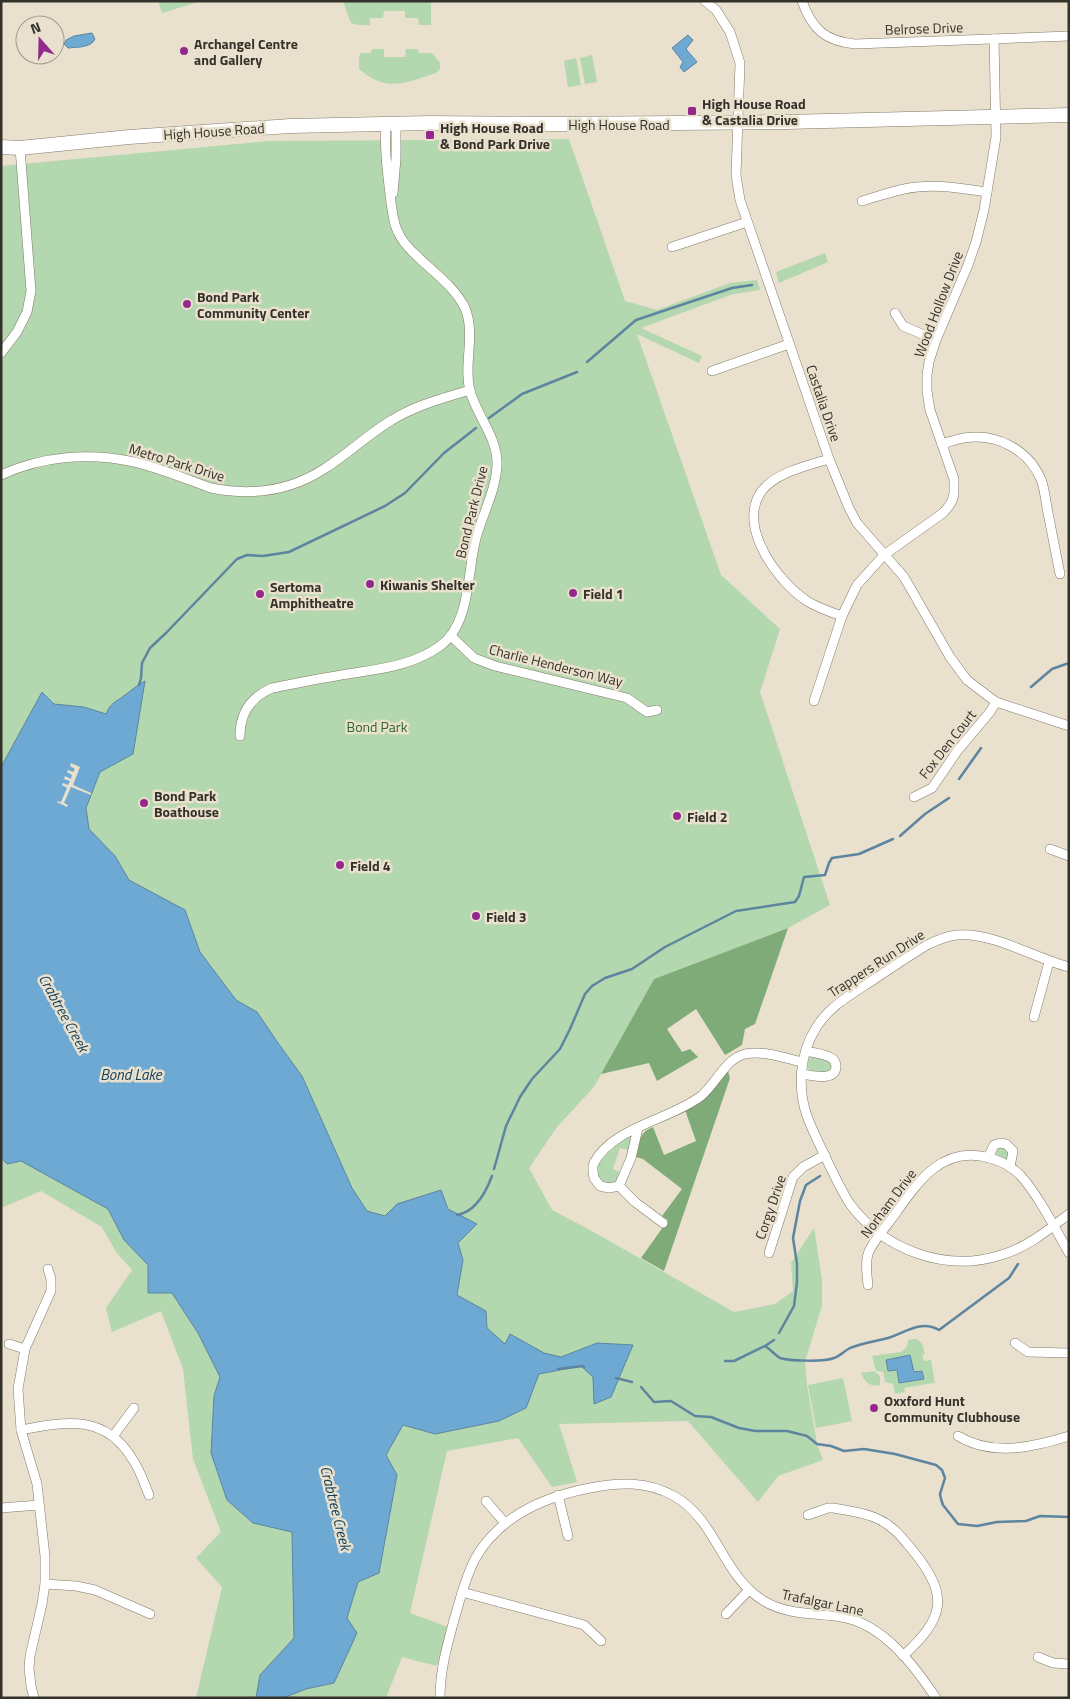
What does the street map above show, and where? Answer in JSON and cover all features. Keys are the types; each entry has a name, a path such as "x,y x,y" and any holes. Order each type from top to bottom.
{"main road":[{"name":"High House Road","path":"1,147 20,148 210,131 290,126 738,123 1069,115"},
{"name":"High House Road","path":"1,153 20,148"}],"street":[{"name":"Castalia Drive","path":"705,1 716,10 730,32 740,63 737,188 829,459 849,508 857,523 908,583 958,669 967,680 996,702 1069,726"},
{"name":"Belrose Drive","path":"802,1 806,13 814,26 827,37 842,43 1069,36"},
{"name":"Wood Hollow Drive","path":"814,701 842,616 857,585 884,555 924,527 949,506 954,494 954,479 930,410 927,390 929,362 936,340 968,265 980,227 996,136 994,39"},
{"name":"Bond Park Drive","path":"240,736 241,723 248,706 264,692 272,688 401,666 428,654 451,636 464,606 476,537 495,482 496,449 470,390 470,333 467,314 451,288 403,242 393,220 391,203 396,158 391,124"},
{"path":"1,353 18,332 27,312 31,292 20,148"},
{"path":"862,201 903,189 926,186 955,187 987,192"},
{"path":"672,247 747,222"},
{"path":"895,312 903,326 936,340"},
{"path":"712,371 789,344"},
{"name":"Metro Park Drive","path":"2,472 57,459 99,457 136,462 224,491 237,493 269,491 292,485 319,472 378,429 409,411 470,390"},
{"path":"942,444 962,438 993,439 1015,448 1029,461 1043,485 1060,574"},
{"path":"829,459 773,480 761,491 752,516 755,534 760,546 785,582 806,601 823,610 842,616"},
{"name":"Charlie Henderson Way","path":"451,636 474,658 495,666 627,698 647,712 657,710"},
{"name":"Fox Den Court","path":"914,797 932,788 958,750 990,712 996,702"},
{"path":"1050,849 1069,856"},
{"name":"Trappers Run Drive","path":"1069,968 981,936 957,935 939,939 919,950 835,1006 816,1028 806,1051 802,1062 801,1089 806,1115 850,1204 881,1234 904,1249 932,1258 963,1261 990,1258 1031,1242 1069,1214"},
{"path":"1034,1017 1049,962"},
{"path":"802,1074 829,1077 836,1068 832,1058 806,1051"},
{"path":"619,1186 609,1188 600,1186 594,1178 594,1163 610,1144 622,1135 694,1100 708,1089 723,1071 741,1056 764,1054 802,1062"},
{"path":"619,1186 631,1158 638,1128"},
{"path":"988,1158 994,1145 1006,1144 1013,1152 1010,1167"},
{"name":"Corgy Drive","path":"769,1254 793,1177 803,1167 825,1155"},
{"name":"Norham Drive","path":"868,1285 868,1256 872,1246 916,1185 938,1164 963,1156 972,1155 988,1158 1010,1167 1028,1185 1069,1253"},
{"path":"619,1186 634,1202 663,1223"},
{"path":"34,1698 29,1662 42,1604 45,1584 45,1556 37,1484 21,1430 18,1390 25,1349 51,1291 48,1269"},
{"path":"1015,1343 1028,1352 1069,1353"},
{"path":"9,1344 25,1349"},
{"path":"114,1436 134,1408"},
{"path":"21,1430 73,1422 94,1426 114,1436 132,1458 149,1495"},
{"path":"958,1436 982,1446 1015,1448 1045,1444 1069,1436"},
{"name":"Trafalgar Lane","path":"440,1698 444,1657 462,1592 475,1559 482,1548 505,1523 519,1512 533,1505 558,1495 620,1483 644,1485 665,1492 682,1501 697,1514 708,1528 737,1576 749,1590 770,1604 789,1611 841,1617 864,1623 888,1640 936,1698"},
{"path":"558,1495 568,1536"},
{"path":"486,1501 505,1523"},
{"path":"1,1508 39,1505"},
{"path":"808,1515 828,1508 834,1508 865,1514 877,1519 892,1527 898,1533 932,1576 936,1591 936,1612 927,1632 903,1656"},
{"path":"45,1584 76,1586 95,1590 150,1614"},
{"path":"726,1614 749,1590"},
{"path":"462,1592 584,1625 601,1641"},
{"path":"1038,1657 1053,1663 1069,1664"}],"green space":[{"path":"158,1 201,1 162,13"},
{"path":"343,1 431,1 431,25 419,25 418,18 405,18 405,11 384,11 383,18 370,18 370,25 358,25 351,23"},
{"path":"372,49 384,49 384,57 405,57 406,49 418,49 419,53 432,53 440,63 440,69 436,73 396,84 378,81 359,69 360,53 371,53"},
{"path":"592,55 597,82 585,84 580,58"},
{"path":"576,58 581,85 568,87 564,61"},
{"name":"Bond Park","path":"569,139 625,301 657,310 730,283 757,280 760,290 733,294 641,328 702,356 699,363 637,334 721,575 780,629 760,692 830,905 788,928 654,979 594,1087 557,1127 529,1168 552,1210 734,1312 775,1304 793,1291 791,1263 814,1228 822,1280 822,1305 805,1362 817,1444 823,1460 778,1476 758,1502 688,1421 559,1424 577,1482 552,1487 518,1438 447,1451 410,1613 448,1627 437,1666 402,1657 386,1698 196,1698 222,1587 196,1558 221,1532 193,1459 183,1369 161,1311 112,1332 106,1308 132,1270 116,1252 102,1227 41,1191 1,1208 1,166 269,141"},
{"path":"825,253 828,262 779,283 776,272"},
{"path":"788,928 755,1024 745,1029 742,1045 725,1055 696,1009 667,1029 682,1052 690,1049 698,1057 657,1081 649,1063 601,1074 654,979"},
{"path":"812,1056 829,1061 832,1066 831,1070 826,1074 809,1070 808,1062"},
{"path":"728,1071 730,1078 664,1271 641,1258 668,1220 662,1216 682,1189 643,1159 636,1157 640,1139 644,1132 653,1127 664,1155 696,1141 685,1110 708,1095"},
{"path":"630,1137 631,1143 628,1150 620,1148 613,1169 620,1172 617,1181 613,1183 605,1182 597,1174 600,1162 617,1145"},
{"path":"1002,1146 1009,1150 1009,1159 1006,1160 996,1155 997,1149"},
{"path":"908,1340 918,1340 922,1344 925,1354 922,1355 924,1361 931,1360 935,1384 904,1388 905,1392 895,1394 893,1384 885,1382 883,1372 876,1371 872,1356 901,1352 907,1347"},
{"path":"874,1371 880,1376 880,1385 868,1383 861,1373"},
{"path":"843,1378 852,1421 816,1428 808,1385"}],"water":[{"path":"92,33 95,39 87,46 68,48 65,45 66,40 74,36"},
{"path":"688,35 693,40 686,49 697,62 684,72 680,67 683,62 672,48"},
{"name":"Bond Lake","path":"145,681 133,754 100,772 86,808 89,829 115,856 129,880 185,910 200,952 236,1000 257,1012 302,1076 352,1188 367,1211 385,1216 397,1204 441,1190 448,1209 477,1224 458,1243 463,1260 457,1295 486,1311 487,1328 505,1344 510,1334 544,1353 561,1357 597,1343 633,1345 611,1397 594,1404 593,1377 581,1366 539,1374 526,1408 499,1421 435,1434 403,1425 386,1455 397,1475 379,1573 358,1582 347,1618 357,1633 334,1683 306,1689 283,1698 256,1698 260,1675 294,1638 292,1532 253,1523 227,1500 211,1453 214,1396 220,1377 198,1333 172,1293 148,1293 148,1265 124,1240 108,1209 21,1161 7,1164 1,1158 1,767 42,692 54,704 84,707 106,714 114,703"},
{"path":"910,1355 914,1372 922,1371 924,1379 899,1383 897,1370 888,1371 886,1360"}],"pier":[{"path":"71,763 80,767 73,785 91,793 91,795 71,787 64,803 68,805 67,807 57,801 61,802 67,788 62,785 63,783 68,785 70,781 64,779 65,776 71,779 72,775 67,772 68,770 73,772 75,769 70,766"}],"waterway":[{"path":"587,362 636,320 732,288 752,285"},
{"path":"489,418 522,394 577,372"},
{"path":"139,685 142,663 150,648 237,559 247,555 263,556 289,552 385,506 405,493 444,453 476,428"},
{"path":"1031,687 1052,669 1069,663"},
{"path":"959,779 981,748"},
{"path":"900,836 925,814 949,798"},
{"path":"494,1169 506,1126 520,1097 532,1079 560,1049 585,994 592,986 605,978 632,969 665,947 736,911 795,902 799,896 804,877 825,875 832,858 859,854 893,839"},
{"path":"457,1215 474,1206 483,1195 492,1176"},
{"path":"779,1333 794,1306 797,1264 793,1238 800,1201 806,1185 820,1176"},
{"path":"725,1361 734,1361 765,1346 778,1357 784,1359 823,1360 834,1358 850,1348 891,1337 921,1326 933,1327 939,1330 1009,1278 1018,1264"},
{"path":"765,1346 774,1340"},
{"path":"558,1369 584,1367"},
{"path":"616,1378 632,1382"},
{"path":"641,1387 654,1402 671,1401 695,1416 711,1417 739,1428 755,1431 787,1431 807,1436 817,1444 831,1446 844,1451 864,1449 895,1454 936,1465 942,1470 945,1478 940,1494 943,1505 958,1524 977,1526 997,1522 1026,1521 1040,1516 1069,1517"}],"place":[{"name":"Archangel Centre and Gallery","path":"184,51"},
{"name":"High House Road & Castalia Drive","path":"692,111"},
{"name":"High House Road & Bond Park Drive","path":"430,135"},
{"name":"Bond Park Community Center","path":"187,304"},
{"name":"Kiwanis Shelter","path":"370,584"},
{"name":"Field 1","path":"573,593"},
{"name":"Sertoma Amphitheatre","path":"260,594"},
{"name":"Bond Park Boathouse","path":"144,803"},
{"name":"Field 2","path":"677,816"},
{"name":"Field 4","path":"340,865"},
{"name":"Field 3","path":"476,916"},
{"name":"Oxxford Hunt Community Clubhouse","path":"874,1408"}],"water label":[{"name":"Crabtree Creek","path":"64,1013"},
{"name":"Crabtree Creek","path":"336,1508"}]}
